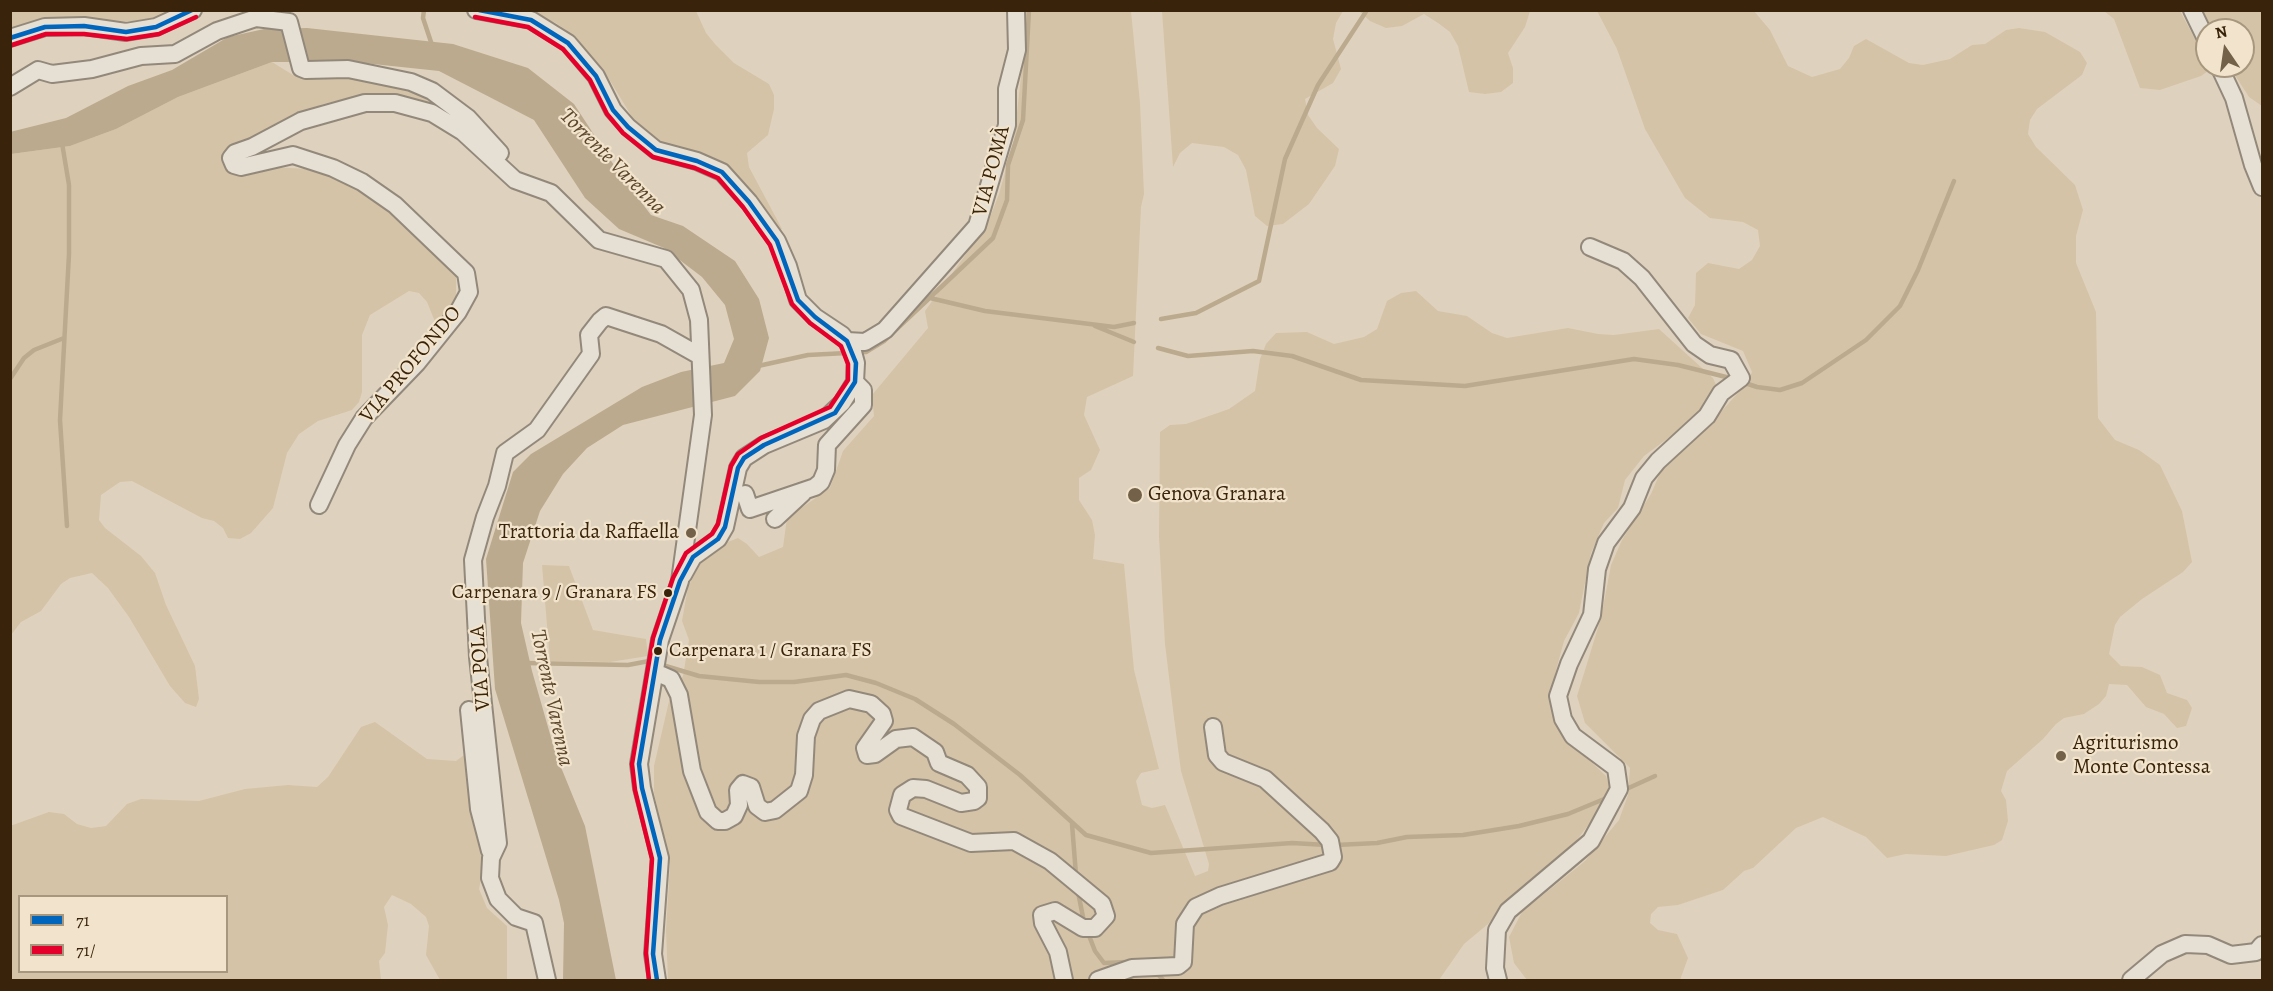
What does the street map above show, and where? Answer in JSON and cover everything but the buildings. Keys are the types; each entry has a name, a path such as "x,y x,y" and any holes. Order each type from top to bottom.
{"street":[{"path":"10,38 45,27 84,26 126,32 156,27 193,10"},
{"path":"476,10 531,20 568,43 596,76 613,110 628,127 656,150 697,161 722,172 777,241 788,266 798,300 852,350 855,382 842,403 830,416 764,444 744,458 738,468 725,527 718,539 693,557 680,581 660,640 639,764 642,788 660,858 653,954 657,981"},
{"name":"VIA POMÀ","path":"852,350 885,330 977,226 1007,125 1007,88 1017,50 1016,10"},
{"name":"VIA PROFONDO","path":"10,87 38,70 52,74 92,69 141,56 175,54 218,31 256,18 289,22 301,68 306,70 348,69 403,80 432,91 468,118 501,154 541,190"},
{"path":"2225,78 2234,98 2253,165 2262,187"},
{"name":"VIA PROFONDO","path":"319,505 347,445 364,418 417,363 458,312 469,292 466,273 395,205 362,182 333,168 293,155 242,167 234,165 231,158 235,153 252,147 301,121 365,103 395,103 432,113 463,132 515,180 551,193 599,240 666,259 691,290 699,320 703,415 680,581"},
{"path":"1498,981 1495,968 1497,930 1508,911 1591,842 1618,789 1616,768 1572,736 1563,719 1558,696 1569,664 1592,615 1597,569 1606,543 1632,508 1644,478 1658,461 1707,416 1721,393 1741,378 1731,360 1710,355 1694,344 1642,278 1623,261 1590,247"},
{"name":"VIA POLA","path":"491,858 498,843 478,657 473,560 505,453 537,430 591,354 589,335 606,316 661,334 700,356"},
{"path":"745,494 750,509 806,490 822,482 826,470 828,445 863,405 863,390 855,382"},
{"path":"775,519 806,490"},
{"path":"655,672 671,679 679,695 692,771 708,812 718,821 725,821 734,816 739,805 738,790 743,784 751,787 756,806 765,812 775,810 798,790 804,775 806,736 812,719 819,711 849,699 872,704 882,714 884,721 865,748 867,755 875,754 896,739 913,737 935,752 939,763 968,775 978,787 978,798 974,801 961,803 926,789 914,788 902,795 898,810 901,816 971,843 1014,841 1050,861 1102,904 1106,916 1095,928 1083,928 1055,911 1042,915 1043,923 1058,952 1064,981"},
{"name":"VIA POLA","path":"469,710 479,809 491,858 490,878 498,899 516,917 534,924 547,981"},
{"path":"1098,981 1132,968 1178,966 1183,962 1185,924 1196,907 1220,896 1330,862 1332,857 1330,841 1322,831 1265,779 1223,762 1217,755 1213,727"},
{"path":"2131,981 2162,954 2185,944 2208,945 2231,955 2256,952 2262,945"}],"shaded area":[{"path":"11,11 176,11 141,22 66,18 11,29"},
{"path":"518,11 696,11 706,33 715,44 734,63 769,84 774,95 774,109 768,135 747,153 749,167 782,229 777,231 759,202 726,166 662,143 637,125 609,79 576,37 556,23 532,13"},
{"path":"1024,11 1131,11 1140,103 1144,194 1141,207 1133,376 1087,397 1084,415 1100,450 1091,470 1079,478 1079,500 1092,520 1095,535 1093,559 1124,564 1134,670 1159,769 1141,773 1136,781 1142,805 1152,808 1165,805 1195,876 1208,871 1209,864 1181,771 1165,644 1159,537 1160,432 1170,425 1186,424 1229,409 1255,391 1260,359 1266,344 1276,333 1307,332 1334,344 1364,337 1377,329 1387,301 1401,293 1416,291 1438,311 1467,316 1492,333 1507,338 1568,328 1614,335 1659,329 1713,378 1717,387 1702,413 1644,456 1625,480 1618,508 1604,523 1591,553 1579,613 1564,641 1555,674 1552,702 1565,737 1606,776 1612,794 1570,849 1536,876 1488,924 1464,944 1439,980 668,980 666,930 670,865 654,793 654,766 670,697 683,676 689,640 682,621 688,587 701,562 725,543 738,538 759,557 783,547 787,518 830,488 843,451 874,416 872,395 928,328 925,311 987,225 999,194 1014,140 1025,40"},
{"path":"1162,11 1343,11 1336,23 1333,39 1341,69 1333,83 1305,99 1308,115 1317,128 1339,149 1335,166 1309,204 1283,224 1267,226 1255,216 1246,170 1238,155 1224,147 1192,143 1180,153 1173,167"},
{"path":"1359,11 1530,11 1525,27 1508,53 1513,68 1513,83 1501,92 1485,94 1469,92 1458,46 1450,32 1438,23 1424,14 1402,26 1386,28 1370,21"},
{"path":"1597,11 1754,11 1770,30 1788,66 1812,77 1840,69 1849,58 1854,46 1866,39 1909,63 1923,65 1950,59 1972,45 1985,44 2006,30 2019,28 2045,32 2080,52 2087,63 2082,75 2037,109 2030,120 2028,134 2036,147 2075,185 2083,210 2076,236 2076,263 2096,312 2098,418 2115,440 2139,450 2160,465 2182,511 2192,562 2183,572 2142,599 2120,617 2115,625 2109,654 2121,666 2142,667 2160,675 2167,693 2187,700 2192,708 2186,726 2177,728 2164,714 2146,707 2127,685 2109,684 2106,696 2099,704 2084,714 2064,718 2007,771 2001,791 2006,800 2008,821 2002,840 1994,845 1946,856 1906,854 1887,858 1866,837 1823,817 1796,828 1753,868 1744,871 1723,890 1678,905 1658,907 1651,914 1650,923 1658,930 1677,934 1688,958 1680,980 1527,980 1514,963 1509,937 1522,912 1585,861 1619,820 1628,795 1630,768 1585,723 1577,696 1601,618 1611,565 1622,540 1651,494 1663,466 1701,434 1746,384 1752,372 1743,351 1701,334 1688,318 1695,305 1696,273 1708,263 1739,269 1752,260 1760,246 1758,230 1743,222 1710,218 1685,198 1645,129 1617,49"},
{"path":"2104,11 2180,11 2195,39 2195,78 2160,90 2140,88 2114,19"},
{"path":"2199,11 2262,11 2262,106 2249,97 2237,78 2255,78 2255,18 2203,18"},
{"path":"307,28 453,44 528,68 574,104 619,173 651,215 683,226 735,261 759,299 769,338 760,371 735,396 623,425 587,448 563,474 540,511 523,563 521,623 556,755 585,826 616,980 563,980 564,923 559,900 495,689 486,559 513,472 531,454 642,387 681,372 724,363 734,339 725,305 702,277 664,248 619,229 585,198 534,120 439,71 354,62 272,62 178,97 116,129 70,146 11,154 10,132 66,118 128,86 172,70 228,37 264,29"},
{"path":"272,62 293,75 333,75 388,82 422,91 450,110 449,115 358,96 323,104 231,146 224,166 231,173 271,167 308,169 333,176 371,198 414,233 456,277 456,298 436,324 427,302 419,293 409,291 370,315 362,335 362,392 359,402 352,410 318,421 299,434 287,453 273,508 251,533 240,539 228,538 223,528 214,521 202,518 132,481 120,482 101,495 99,520 105,528 141,556 155,573 166,605 195,666 199,699 196,707 185,703 170,686 129,617 108,588 92,573 70,578 61,584 41,611 21,622 11,635 11,154 70,146 116,129 178,97"},
{"path":"542,565 569,566 593,630 646,639 648,656 610,662 550,661"},
{"path":"375,722 427,759 456,761 464,755 485,860 479,889 487,908 507,926 507,980 440,980 426,955 429,926 426,917 411,904 392,895 384,907 388,925 385,953 379,961 381,980 11,980 10,826 49,812 64,814 77,824 91,828 106,826 127,804 141,799 199,801 245,789 288,785 317,787 328,777 361,727"}],"waterway":[{"path":"424,10 423,18 433,48"},
{"path":"758,366 808,355 866,352 884,341 993,238 1007,200 1008,165 1023,120 1029,10"},
{"path":"1161,319 1196,313 1259,281 1285,159 1318,85 1367,10"},
{"path":"62,143 69,185 69,254 60,420 67,526"},
{"path":"1742,382 1757,387 1780,390 1802,383 1866,340 1900,306 1918,270 1954,181"},
{"path":"930,298 985,311 1114,327 1134,323"},
{"path":"1095,326 1134,342"},
{"path":"10,379 24,358 34,350 64,338"},
{"path":"1158,348 1188,356 1253,351 1292,356 1361,380 1465,386 1634,359 1678,365 1734,379"},
{"name":"Torrente Varenna","path":"525,663 628,665 649,661 699,676 759,682 794,682 846,675 876,683 915,699 954,724 1020,775 1086,835 1151,853 1292,843 1327,845"},
{"path":"1622,791 1655,776"},
{"path":"1336,845 1377,843 1407,837 1463,835 1519,826 1568,814 1609,797"},
{"path":"1072,824 1076,875"},
{"path":"1078,892 1084,922"},
{"path":"1088,933 1095,951 1104,963 1127,962"},
{"path":"1156,972 1163,980"}],"transit line":[{"name":"71","path":"10,38 45,27 84,26 126,32 156,27 192,10"},
{"name":"71","path":"479,10 531,20 568,43 596,76 613,110 628,127 656,150 697,161 722,172 749,202 777,241 798,300 815,317 847,341 856,363 855,382 835,413 764,445 744,458 738,468 725,527 718,539 693,557 680,581 660,640 639,764 642,788 660,858 653,954 657,980"},
{"name":"71/","path":"12,45 46,34 84,34 127,39 159,34 196,17"},
{"name":"71/","path":"475,17 528,27 563,49 590,80 607,114 623,133 653,157 695,168 718,178 743,207 770,245 792,304 810,323 841,346 848,364 848,380 830,407 761,438 738,454 731,466 718,524 712,534 686,553 673,578 653,638 632,764 635,790 652,859 646,953 649,980"}],"place":[{"name":"Genova Granara","path":"1135,495"},
{"name":"Trattoria da Raffaella","path":"691,533"},
{"name":"Carpenara 9 / Granara FS","path":"668,593"},
{"name":"Carpenara 1 / Granara FS","path":"658,651"},
{"name":"Agriturismo Monte Contessa","path":"2061,756"}]}
